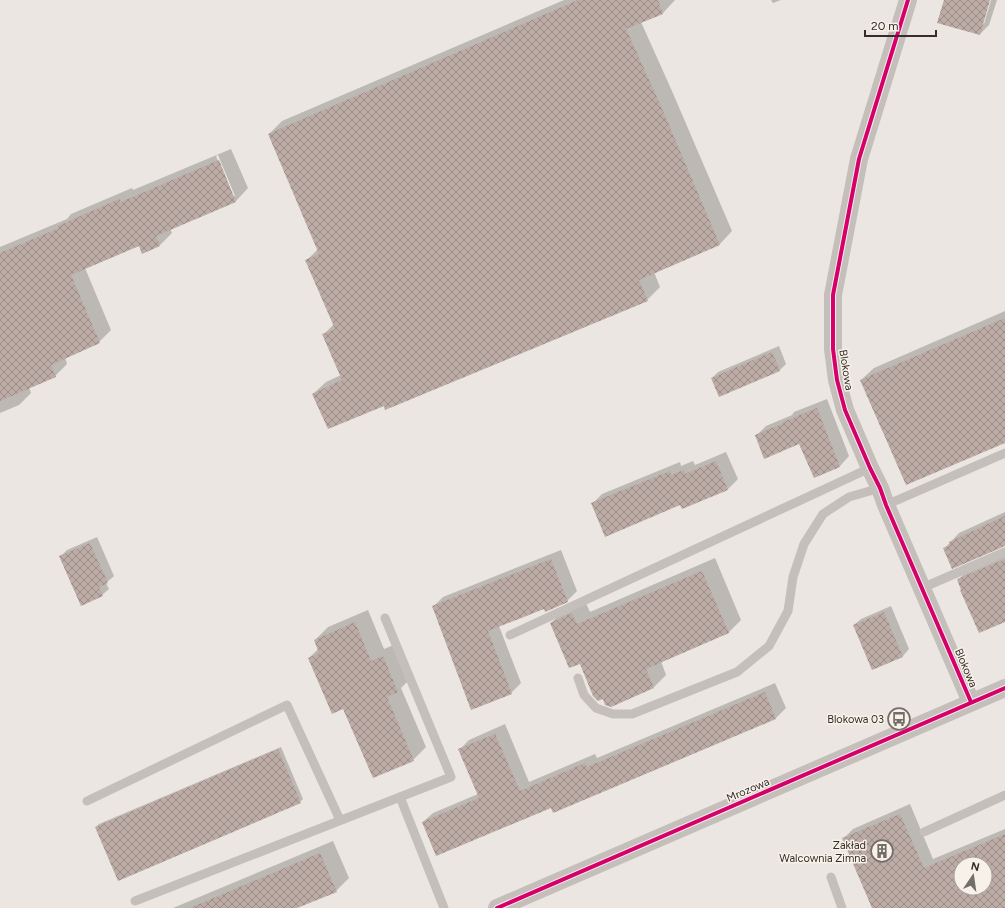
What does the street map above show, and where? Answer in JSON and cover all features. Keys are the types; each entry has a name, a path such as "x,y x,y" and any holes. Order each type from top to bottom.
{"street":[{"name":"Blokowa","path":"908,0 859,159 833,295 833,349 837,380 845,410 880,488 971,702"},
{"name":"Mrozowa","path":"498,908 1005,688"}],"lane":[{"path":"886,505 1005,453"},
{"path":"510,635 870,468"},
{"path":"578,678 584,695 596,708 613,714 632,714 737,672 769,646 788,611 793,577 804,544 823,514 849,497 880,488"},
{"path":"922,588 1005,552"},
{"path":"135,901 451,777 385,618"},
{"path":"87,801 287,705 340,820"},
{"path":"924,832 1005,794"},
{"path":"400,797 444,908"},
{"path":"832,877 842,908"}],"building":[{"path":"578,0 658,0 663,14 626,29 660,104 720,245 639,280 648,301 385,410 384,406 328,429 312,394 342,380 322,334 335,329 305,260 319,254 268,134"},
{"path":"944,0 990,0 980,35 937,23"},
{"path":"219,160 236,202 156,236 160,246 142,254 139,246 71,275 100,343 51,365 56,377 0,401 0,253 59,228 58,226 119,199 121,202"},
{"path":"1005,318 1005,443 906,485 860,380"},
{"path":"772,352 780,371 719,397 711,378"},
{"path":"817,408 840,467 814,478 799,444 764,459 755,435"},
{"path":"716,461 728,490 682,509 680,505 605,537 591,503 670,471 671,475 684,470 685,474"},
{"path":"1005,516 1005,546 952,569 943,548 950,545 949,542"},
{"path":"90,543 108,583 99,587 103,596 81,606 59,556"},
{"path":"551,559 568,602 545,612 544,609 488,631 512,694 471,710 432,606"},
{"path":"1005,559 1005,622 979,633 960,590 957,579"},
{"path":"702,571 729,633 646,669 654,688 611,707 605,705 603,699 598,701 593,696 580,664 569,668 550,623 572,613 577,624"},
{"path":"884,612 903,657 872,670 853,625"},
{"path":"355,622 371,661 383,656 398,692 387,697 414,761 373,778 343,709 332,714 308,658 319,653 314,640"},
{"path":"765,692 776,719 553,813 551,808 436,856 422,822 479,798 458,749 495,734 520,791 585,763 587,767"},
{"path":"278,749 301,803 118,881 95,827"},
{"name":"Zakład Walcownia Zimna","path":"900,814 924,868 1005,834 1005,908 872,908 842,838"},
{"path":"320,853 337,892 297,908 190,908"}],"cycle path":[{"path":"908,0 859,159 833,295 833,349 837,380 845,410 880,488 971,702"},
{"path":"497,908 1005,688"}],"place":[{"name":"Blokowa 03","path":"899,719"},
{"name":"Zakład Walcownia Zimna","path":"882,851"}]}
